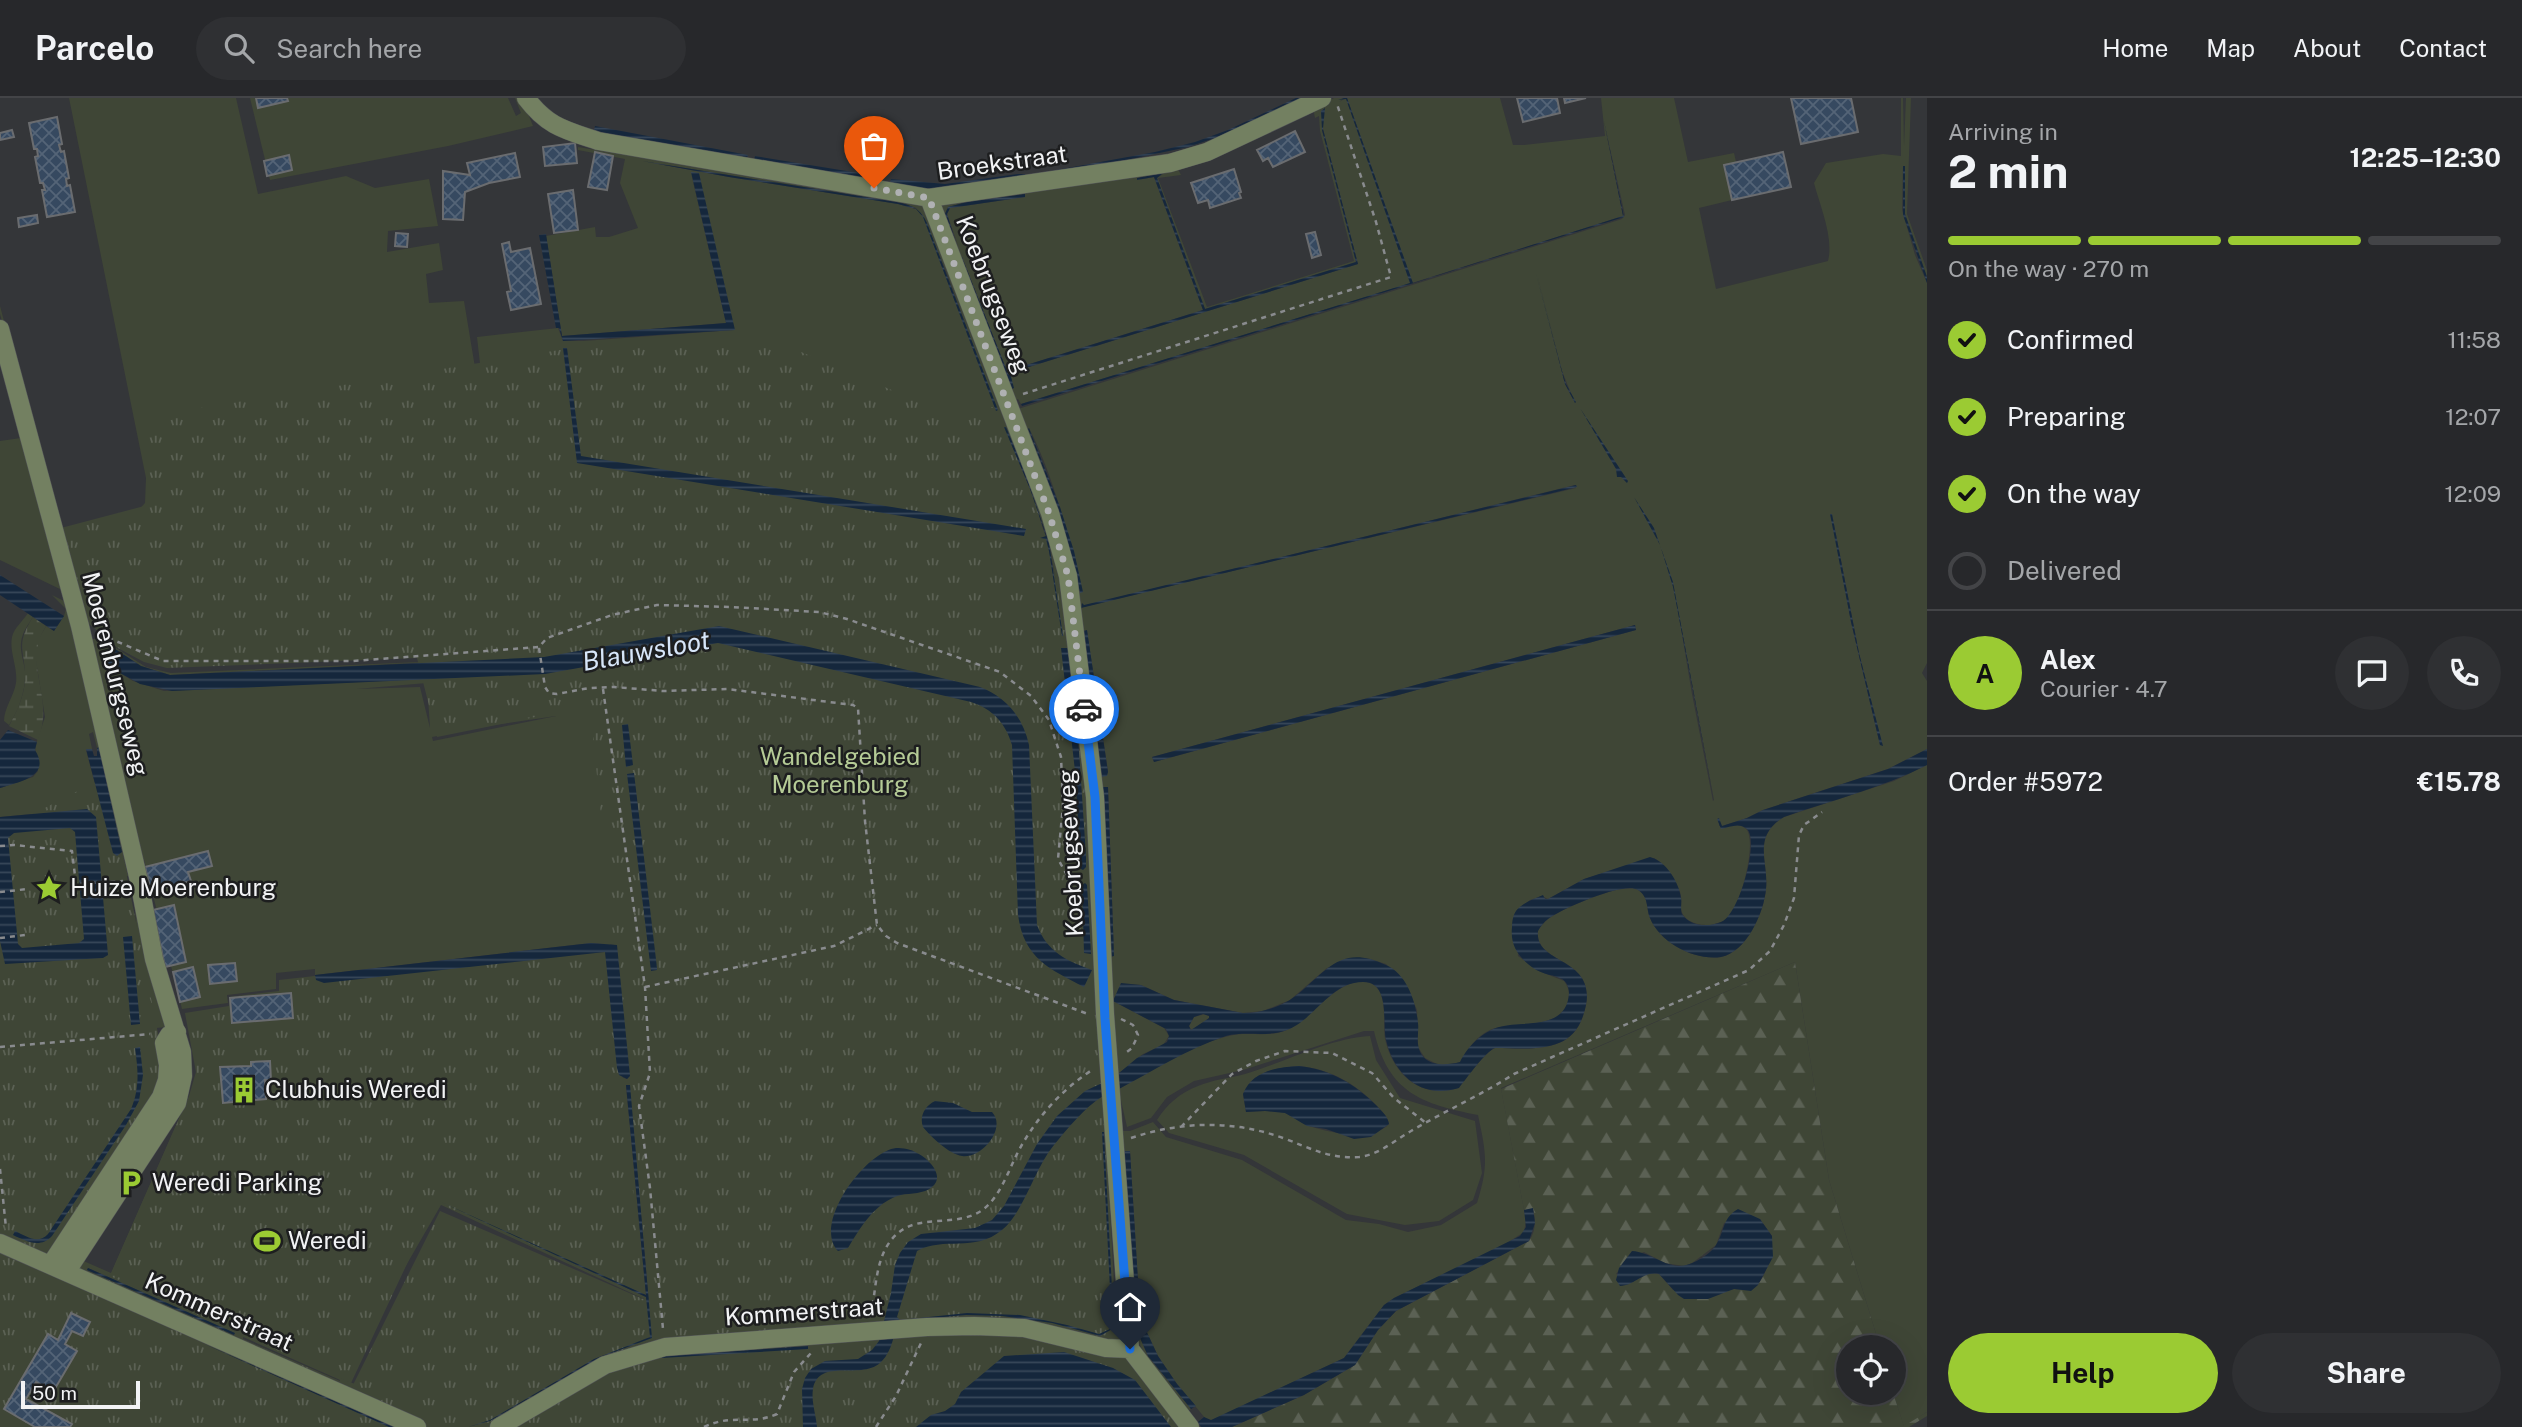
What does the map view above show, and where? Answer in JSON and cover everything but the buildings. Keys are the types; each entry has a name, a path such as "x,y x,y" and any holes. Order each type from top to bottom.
{"street":[{"name":"Broekstraat","path":"526,98 541,117 558,128 598,141 929,198 1170,163 1207,152 1322,98"},
{"name":"Koebrugseweg","path":"929,198 1049,513 1068,576 1095,797 1105,1019 1130,1349"},
{"name":"Moerenburgseweg","path":"0,329 80,626 139,881 154,959 182,1052 183,1076 177,1103 59,1267"},
{"name":"Kommerstraat","path":"3,1238 59,1267 417,1427"},
{"name":"Kommerstraat","path":"499,1427 605,1365 664,1346 927,1327 1010,1327 1106,1348 1130,1349"},
{"path":"1130,1349 1190,1427"}],"path":[{"path":"1006,400 1391,277 1376,222 1335,98"},
{"path":"80,626 163,661 352,661 539,647 547,638 612,615 657,605 818,612 847,619 1000,672 1031,696 1049,720 1062,757 1063,805 1058,859 1067,875 1084,876 1097,870"},
{"path":"539,647 542,681 549,693 614,687 663,691 727,689 853,705 858,708 865,821 877,925 886,936 897,943 1105,1019"},
{"path":"603,689 645,987 650,1073 639,1106 650,1188 664,1346"},
{"path":"1114,1140 1181,1127 1233,1125 1285,1139 1315,1153 1363,1157 1373,1153 1483,1094 1514,1074 1749,970 1770,951 1784,925 1794,898 1799,835 1804,825 1822,812"},
{"path":"0,846 72,851 76,884 139,881"},
{"path":"0,892 27,889"},
{"path":"645,987 834,946 877,925"},
{"path":"0,938 25,935"},
{"path":"0,1047 176,1031"},
{"path":"1181,1127 1232,1074 1256,1061 1285,1051 1332,1053 1372,1073 1394,1098 1426,1123"},
{"path":"870,1332 881,1260 894,1236 910,1224 956,1220 981,1211 997,1192 1023,1144 1051,1105 1081,1077 1095,1068 1109,1071"},
{"path":"0,1169 3,1238"},
{"path":"877,1427 913,1362 927,1327"},
{"path":"704,1427 719,1420 766,1419 777,1414 794,1372 817,1345 821,1335"}],"green space":[{"path":"69,98 236,98 258,194 346,176 375,188 429,179 438,226 388,231 387,252 439,243 443,270 426,274 429,303 464,301 492,470 477,337 558,328 563,341 583,341 734,330 691,173 726,323 562,336 546,236 595,227 596,237 609,237 638,228 620,183 625,159 578,150 578,147 923,204 1037,494 1063,584 1093,862 1060,738 81,613 0,306 54,507 58,509 61,533 132,517 145,503 146,478","holes":["642,161 903,203 916,208 920,213 916,209 898,204","923,216 946,271 996,410","1005,427 1026,475 1049,543 1060,604 1046,537"]},
{"path":"250,98 508,98 516,116 521,113 515,98 522,98 533,126 448,146 270,180"},
{"path":"1334,98 1344,98 1339,102 1346,98 1411,283 1021,404 1018,399 1014,401 1018,409 1622,219 1625,215 1604,122 1623,216 1412,283 1347,98 1500,98 1513,145 1524,145 1605,136 1601,98 1674,98 1688,162 1734,153 1736,162 1725,165 1732,200 1699,208 1716,289 1828,261 1828,232 1814,183 1826,163 1883,154 1901,156 1901,98 1904,146 1906,98 1911,98 1907,214 1927,270 1927,277 1905,214 1903,166 1902,210 1915,255 1927,283 1927,663 1922,673 1927,681 1927,749 1888,769 1722,826 1742,826 1749,834 1750,844 1739,899 1730,916 1721,922 1702,925 1688,920 1682,913 1681,894 1676,882 1654,858 1584,879 1548,899 1542,896 1530,900 1516,911 1518,956 1539,971 1564,981 1569,991 1568,1001 1563,1011 1546,1021 1490,1030 1472,1044 1461,1062 1441,1066 1425,1058 1418,1047 1417,1010 1406,985 1386,964 1354,958 1327,968 1290,1000 1263,1011 1243,1013 1174,1000 1141,985 1121,984 1113,1001 1164,1028 1169,1036 1163,1045 1143,1054 1113,1078 1077,608 941,207 943,205 1177,167 1181,175 1158,178 1207,307 1354,261 1320,131 1319,116 1315,118 1313,108","holes":["1323,110 1323,129 1358,264 1010,373 1013,388 962,257 1007,371 1203,310 1154,177 1137,180 1163,174 1157,178 1205,309 1356,262 1322,130","1025,194 1025,197 950,208 947,214 958,245 945,214 948,207 967,202","1536,270 1562,371 1575,403 1565,384","1029,428 1054,488 1083,592 1062,517","1575,485 1576,488 1083,607 1082,604 1083,606","1832,514 1859,653 1882,745 1851,622","1678,611 1714,800 1692,694","1635,625 1636,630 1154,762 1152,757","1087,631 1108,771 1101,776 1088,671","1103,787 1108,787 1114,956"]},
{"name":"Wandelgebied Moerenburg","path":"681,343 761,344 794,349 925,404 953,411 995,407 1035,500 1056,580 1076,693 1095,935 1100,1073 1105,1111 1116,1324 1122,1347 1183,1427 0,1427 0,831 107,776 166,1074 52,1255 352,1387 440,1211 650,1302 590,706 437,737 417,658 167,668 144,662 116,647 87,622 61,528 152,504 145,417 572,348"},
{"path":"21,438 64,591 0,560 0,441"},
{"path":"52,595 66,602 128,876 104,878 86,809 0,817 0,788 33,777 38,771 35,747 45,717 35,655 38,640 46,626 54,631 66,609","holes":["93,732 99,748 122,852 113,853 86,750 92,749 89,734"]},
{"path":"28,613 33,617 21,643 25,671 23,692 9,725 4,721 4,716 15,688 16,677 12,637"},
{"path":"33,617 46,626 39,640 37,654 43,710 38,740 9,726 23,692 25,670 22,642"},
{"path":"88,639 102,639 146,667 171,673 533,657 170,675 141,666 112,647 102,662 133,681 164,691 534,674 542,690 553,697 590,690 600,691 641,973 648,1077 637,1106 646,1165 660,1342 600,1361 484,1427 474,1427 480,1424 465,1424 490,1417 602,1352 649,1336 594,1359 481,1424 601,1357 652,1338 630,1085 626,1086 646,1295 439,1201 646,1297 649,1334 644,1299 441,1205 341,1378 424,1415 353,1386 443,1427 431,1427 79,1272 79,1259 111,1273 184,1107 422,1212 423,1209 337,1171 443,1162 452,1167 502,1163 510,1156 606,1147 591,973 295,999 294,985 316,980 324,983 606,952 617,1068 621,1077 627,1079 630,1076 616,945 591,943 315,975 315,969 276,973 276,989 227,995 228,1003 182,1009 144,860 138,861","holes":["427,683 430,728 420,687 356,689","556,716 433,741 432,737 487,726","88,1268 234,1335 87,1270","125,1268 210,1306 212,1304 336,1363 124,1270","243,1337 340,1380 243,1339"]},
{"path":"1927,765 1927,1412 1904,1427 1897,1405 1906,1405 1906,1335 1876,1335 1829,1180 1795,962 1501,1088 1526,1220 1524,1232 1501,1247 1384,1305 1344,1358 1211,1421 1205,1418 1177,1384 1158,1356 1144,1326 1139,1297 1130,1151 1124,1151 1137,1331 1148,1356 1191,1409 1187,1412 1150,1367 1135,1334 1114,1092 1200,1045 1236,1035 1273,1034 1287,1030 1346,985 1357,982 1367,982 1379,991 1384,1006 1385,1039 1395,1064 1402,1073 1421,1087 1445,1091 1458,1088 1481,1060 1495,1048 1547,1047 1569,1037 1577,1029 1587,996 1584,982 1577,972 1546,951 1540,942 1538,931 1548,919 1593,897 1631,888 1644,896 1655,927 1670,942 1700,956 1721,957 1730,954 1746,939 1762,909 1766,889 1765,841 1774,825 1784,817 1894,781","holes":["1364,1031 1374,1031 1388,1069 1410,1092 1440,1106 1478,1115 1485,1159 1477,1203 1441,1225 1408,1232 1379,1224 1346,1220 1242,1160 1166,1137 1153,1122 1130,1131 1121,1131 1116,1099 1120,1096 1127,1127 1151,1118 1167,1097 1194,1081 1243,1070"]},
{"path":"133,887 167,1027 145,1029"},
{"path":"610,943 643,1294 436,1202 351,1383 110,1276 189,1096 196,1072 185,1013 229,1006 229,997 279,991 279,980"},
{"path":"1795,962 1829,1180 1876,1335 1836,1335 1836,1405 1897,1405 1904,1426 1927,1412 1927,1416 1909,1427 1232,1427 1304,1395 1355,1365 1378,1330 1396,1311 1529,1241 1534,1229 1534,1213 1533,1209 1524,1210 1501,1089","holes":["1760,1219 1772,1236 1765,1273 1751,1290 1673,1290 1659,1274 1648,1273 1634,1280 1616,1274 1627,1258 1644,1252 1665,1263 1684,1266 1692,1263 1716,1245 1724,1223"]},
{"path":"1205,1014 1210,1016 1207,1021 1191,1030 1189,1026 1194,1017"},
{"path":"1370,1036 1376,1060 1400,1098 1475,1121 1482,1173 1473,1200 1439,1221 1405,1225 1347,1214 1244,1155 1169,1133 1157,1120 1175,1100 1198,1086 1245,1074 1323,1046","holes":["1282,1068 1310,1068 1332,1074 1360,1090 1382,1112 1389,1124 1372,1133 1351,1134 1309,1126 1285,1113 1246,1112 1243,1094 1253,1080 1266,1072"]}],"water":[{"path":"1296,98 1304,98 1230,133 1188,147 1107,164 1040,173 1195,142 1228,130"},
{"path":"1347,98 1413,283 1623,216 1603,116 1624,217 1022,406 1021,404 1410,283 1346,99 1338,100"},
{"path":"1325,108 1323,129 1358,264 1010,373 1014,388 1012,389 961,257 1007,371 1203,310 1154,177 1137,178 1163,173 1157,178 1205,309 1356,262 1322,130 1321,111"},
{"path":"595,126 748,155 747,158 616,136 594,130"},
{"path":"755,156 871,175 870,179 754,160"},
{"path":"642,161 890,201 917,209 924,217 927,223 998,410 996,411 923,217 916,209"},
{"path":"1903,166 1905,214 1927,283 1903,215"},
{"path":"691,172 699,173 735,330 563,341 559,328 556,328 539,235 546,234 562,336 726,323"},
{"path":"1018,174 1026,176 937,188 903,186 890,182 891,179 945,184"},
{"path":"1025,194 1025,197 950,208 947,214 957,246 945,214 948,207"},
{"path":"1535,270 1562,371 1575,403 1565,384"},
{"path":"563,348 567,348 581,456 1026,529 1024,536 577,463"},
{"path":"1580,408 1627,483 1617,477 1616,469"},
{"path":"1004,427 1026,475 1049,543 1063,636 1049,551 1046,539 1040,538 1046,536"},
{"path":"1029,428 1074,551 1083,592 1080,593 1064,530"},
{"path":"1576,485 1577,487 1081,608 1082,603 1084,605"},
{"path":"1634,497 1654,528 1660,545"},
{"path":"1830,514 1859,653 1883,746 1880,745 1851,622"},
{"path":"1660,545 1673,582 1714,800 1673,587"},
{"path":"0,575 64,616 54,631 0,595"},
{"path":"1635,625 1636,630 1154,762 1152,757"},
{"name":"Blauwsloot","path":"719,626 980,687 1005,702 1018,717 1029,745 1037,925 1052,949 1074,963 1092,970 1084,987 1040,961 1021,930 1018,915 1012,745 998,718 971,702 718,643 545,674 172,691 140,684 102,663 112,647 141,666 170,675 544,657"},
{"path":"1087,630 1108,772 1107,776 1101,777 1083,631"},
{"path":"1061,648 1068,648 1079,750 1086,856 1086,867 1083,870 1081,869 1075,771"},
{"path":"628,724 633,765 626,767 622,725"},
{"path":"8,730 37,742 35,750 39,766 31,777 0,788 0,740"},
{"path":"99,747 122,852 117,856 113,853 86,749 92,749 94,756 97,756"},
{"path":"1927,749 1927,765 1875,787 1784,817 1774,825 1765,841 1766,889 1762,909 1746,939 1730,954 1721,957 1700,956 1670,942 1655,927 1644,896 1631,888 1593,897 1548,919 1538,931 1540,942 1546,951 1577,972 1584,982 1587,996 1577,1029 1569,1037 1547,1047 1491,1050 1459,1088 1433,1090 1412,1082 1403,1074 1390,1053 1386,1040 1382,996 1372,984 1363,982 1341,988 1304,1020 1284,1031 1240,1034 1212,1041 1105,1095 1083,1112 1054,1145 1017,1212 1002,1230 981,1241 938,1245 917,1251 897,1317 900,1320 967,1313 1020,1315 1099,1334 1112,1328 1104,1132 1114,1328 1100,1336 1052,1323 1002,1316 966,1315 898,1321 888,1352 874,1367 832,1371 817,1379 813,1389 813,1403 817,1427 803,1427 802,1389 811,1369 825,1361 858,1359 872,1350 879,1341 895,1265 908,1242 921,1234 975,1228 992,1220 1004,1206 1037,1144 1057,1116 1085,1091 1113,1078 1137,1058 1167,1042 1169,1036 1166,1029 1113,1001 1121,983 1141,985 1174,1000 1250,1013 1286,1002 1337,962 1358,957 1371,959 1393,969 1405,982 1413,998 1417,1015 1418,1044 1424,1057 1440,1064 1460,1062 1471,1046 1487,1032 1509,1025 1553,1019 1566,1005 1569,991 1565,982 1533,968 1516,950 1512,939 1512,923 1521,906 1543,895 1548,899 1584,879 1650,857 1661,863 1675,879 1680,892 1681,912 1685,918 1700,925 1721,922 1728,917 1740,894 1751,848 1747,829 1738,825 1721,829 1717,819 1719,818 1722,826 1888,769","holes":["1203,1014 1209,1018 1191,1030 1189,1026 1194,1017"]},
{"path":"634,773 657,968 651,971 627,774"},
{"path":"1102,787 1108,787 1114,956 1110,957"},
{"path":"87,809 96,817 108,955 103,958 5,964 0,941 0,817","holes":["70,828 75,832 84,939 79,943 22,948 18,944 8,838 14,833"]},
{"path":"1085,883 1091,954 1084,953 1082,885"},
{"path":"132,936 140,1024 131,1025 123,937"},
{"path":"591,943 617,945 630,1076 627,1079 619,1075 617,1068 605,952 324,983 316,980 315,975"},
{"path":"140,1047 143,1075 139,1101 52,1236 38,1243 13,1235 15,1231 40,1239 48,1234 131,1109 138,1079 135,1048"},
{"path":"1299,1066 1321,1070 1351,1084 1377,1106 1389,1124 1371,1137 1354,1139 1326,1129 1307,1126 1285,1113 1246,1112 1243,1094 1252,1080 1274,1069"},
{"path":"626,1085 630,1085 652,1338 601,1357 490,1421 468,1427 490,1420 594,1359 650,1337 646,1297 439,1201 646,1295"},
{"path":"935,1101 953,1103 972,1112 992,1112 996,1126 990,1141 970,1156 957,1155 946,1149 926,1131 922,1123 924,1112"},
{"path":"896,1148 912,1151 926,1159 934,1168 936,1183 925,1191 901,1195 884,1203 870,1216 848,1248 838,1251 832,1239 832,1224 846,1191 870,1162 884,1152"},
{"path":"1124,1151 1130,1151 1139,1297 1144,1326 1158,1356 1196,1406 1191,1409 1148,1356 1137,1331"},
{"path":"1533,1208 1535,1223 1529,1241 1396,1311 1378,1330 1355,1365 1304,1395 1232,1427 1201,1427 1198,1422 1204,1417 1211,1420 1344,1358 1384,1305 1520,1236 1526,1227 1524,1210"},
{"path":"1738,1209 1760,1219 1772,1236 1773,1257 1758,1285 1751,1291 1734,1289 1708,1299 1684,1299 1659,1274 1648,1275 1620,1286 1616,1280 1619,1268 1632,1251 1679,1266 1700,1259 1713,1249 1726,1221"},
{"path":"88,1268 235,1333 234,1335 87,1270"},
{"path":"200,1342 394,1427 389,1427"},
{"path":"808,1346 808,1349 661,1356"},
{"path":"1064,1352 1113,1368 1135,1380 1171,1427 916,1427 931,1415 945,1411 955,1404 961,1392 1004,1356"}],"way so far":[{"path":"874,188 929,198 1049,513 1068,576 1084,709"}],"place":[{"name":"Huize Moerenburg","path":"49,888"},
{"name":"Clubhuis Weredi","path":"244,1090"},
{"name":"Weredi Parking","path":"131,1183"},
{"name":"Weredi","path":"267,1241"}],"route":[{"path":"1084,709 1095,797 1105,1019 1130,1349"}]}
